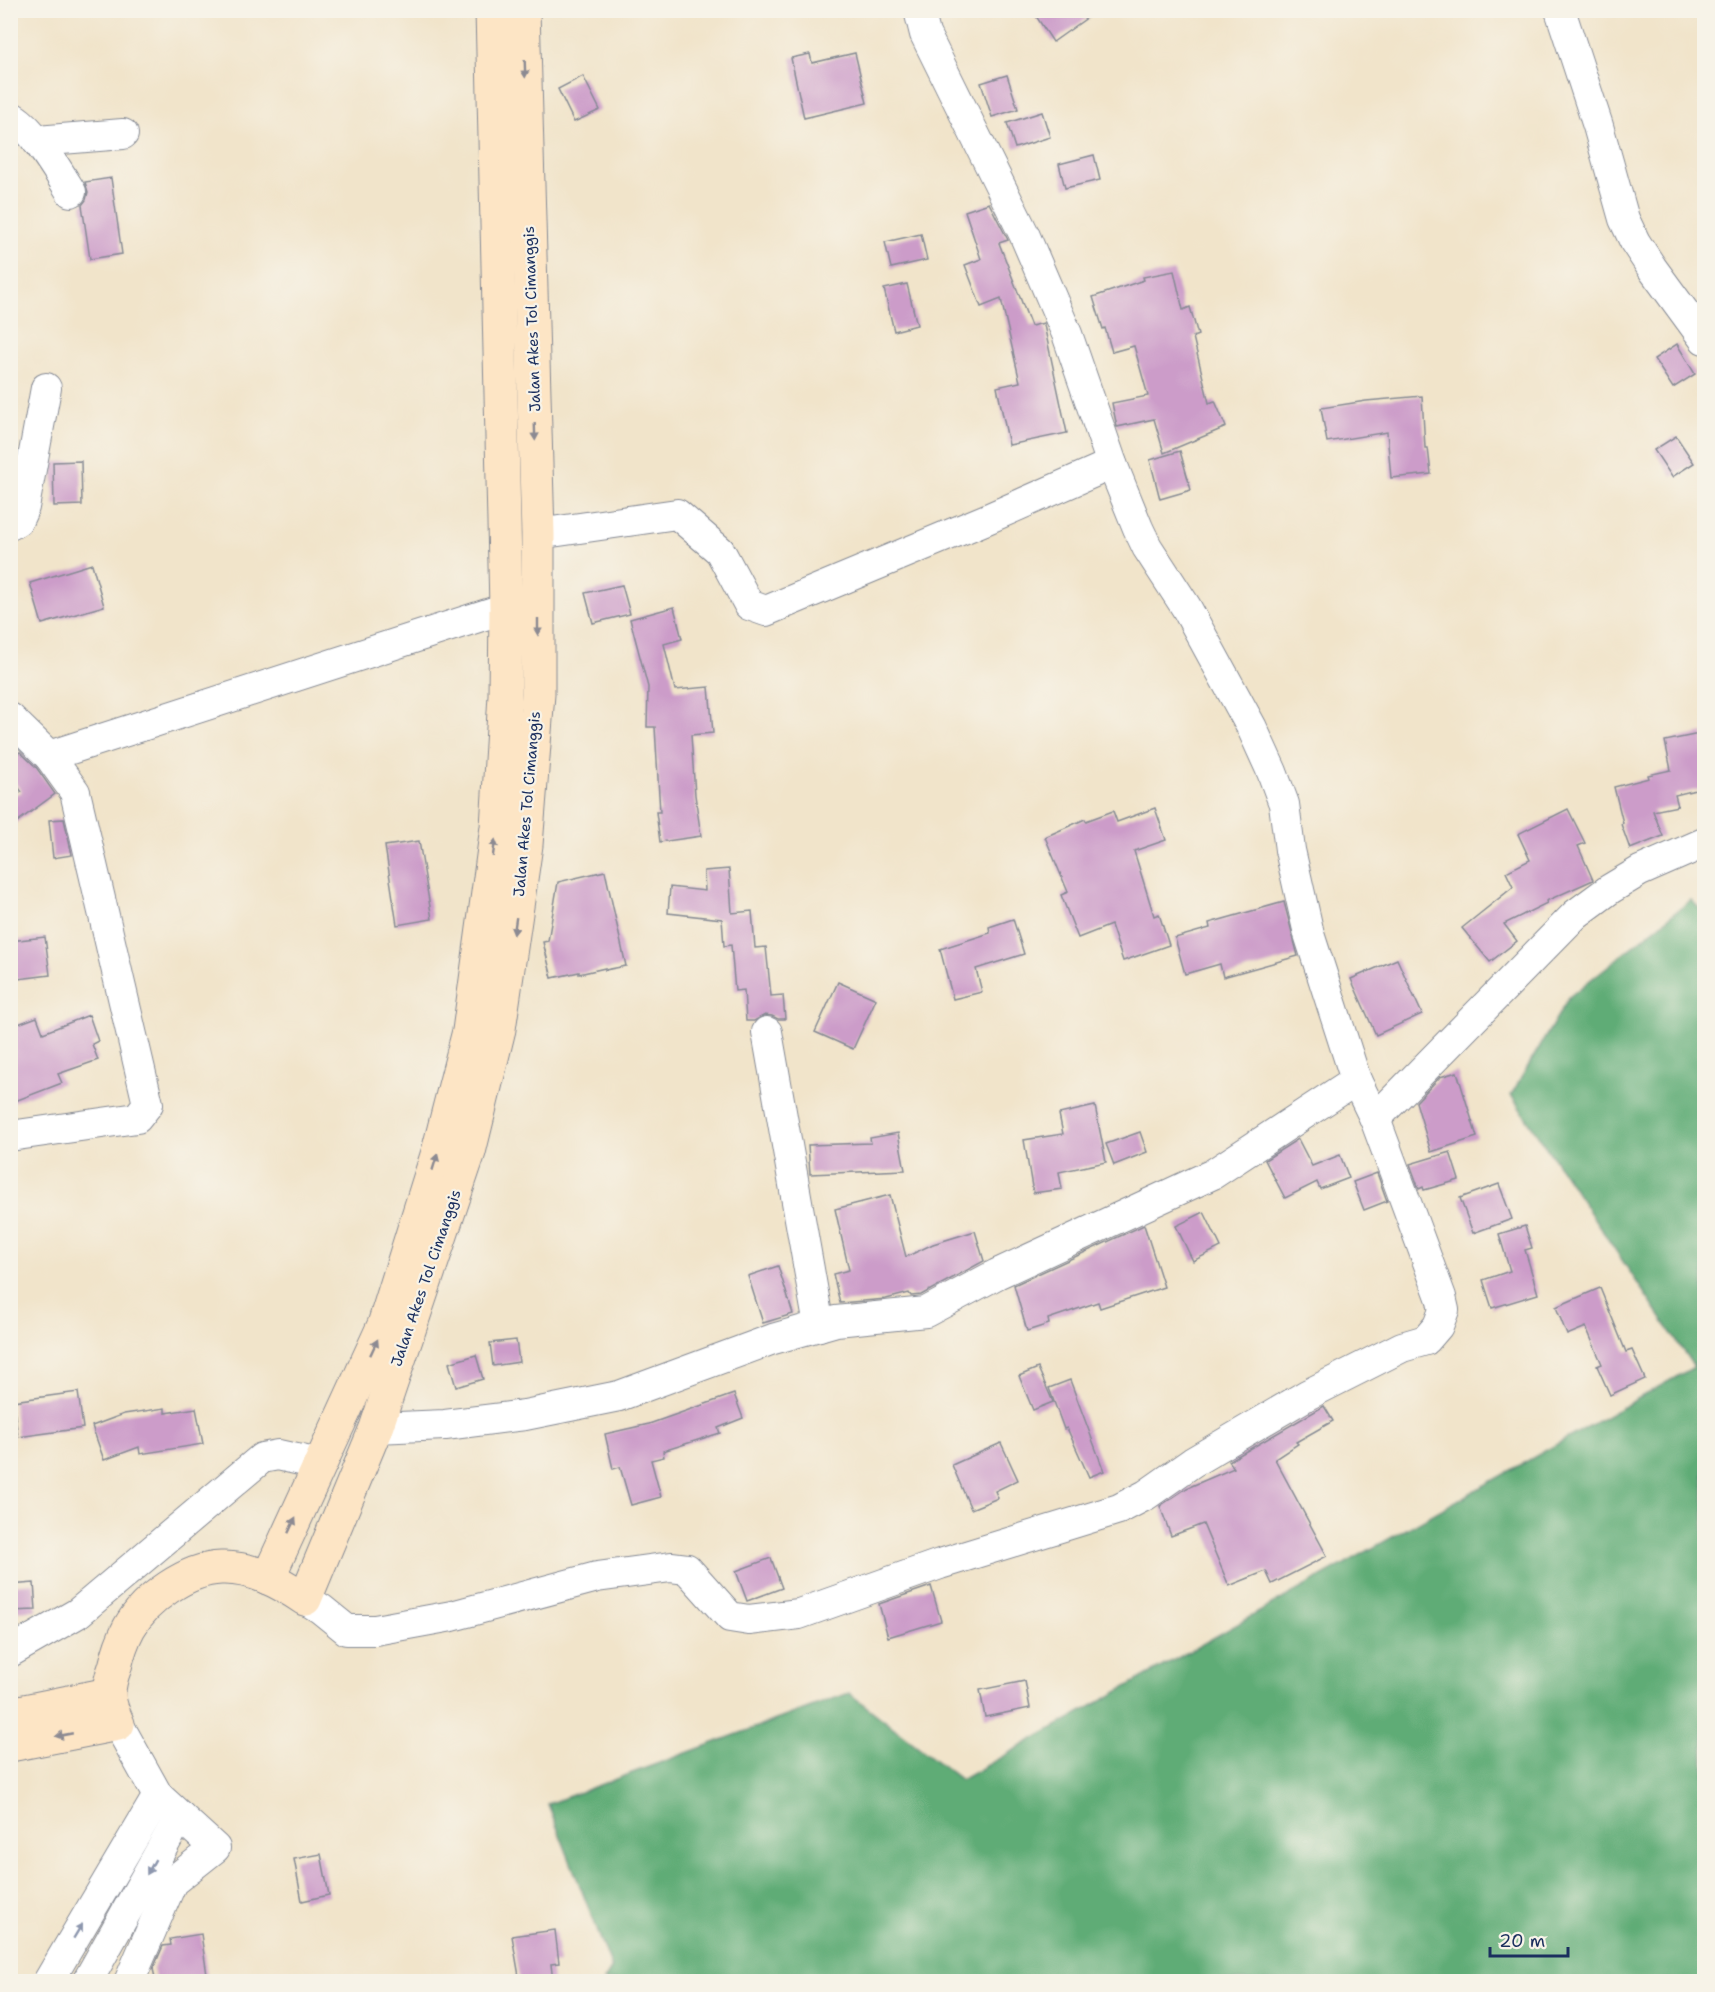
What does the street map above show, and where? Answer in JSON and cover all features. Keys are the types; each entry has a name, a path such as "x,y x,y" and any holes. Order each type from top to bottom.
{"main road":[{"name":"Jalan Akes Tol Cimanggis","path":"268,1578 384,1325 438,1152 469,1031 497,827 506,695 492,10"},
{"name":"Jalan Akes Tol Cimanggis","path":"305,1599 376,1428 469,1152 499,1029 526,845 538,694 538,534 523,10"},
{"path":"506,695 538,694"},
{"path":"114,1709 118,1652 129,1627 147,1605 167,1587 192,1574 219,1568 244,1569 283,1584 305,1599"},
{"path":"10,1714 114,1709"},
{"path":"10,1745 114,1709"}],"street":[{"path":"305,1599 347,1630 375,1630 453,1616 597,1577 671,1567 687,1569 730,1617 749,1620 799,1614 940,1564 1119,1509 1146,1495 1193,1462 1307,1395 1402,1347 1426,1340 1438,1326 1444,1310 1441,1297 1375,1119 1356,1080 1309,934 1290,850 1284,804 1272,772 1252,728 1191,617 1147,547 1113,464 1067,334 1024,234 925,34 919,10"},
{"path":"1560,10 1598,126 1624,219 1635,242 1652,268 1704,339"},
{"path":"10,116 16,118 37,141 71,192"},
{"path":"37,141 123,134"},
{"path":"10,525 18,520 24,507 46,388"},
{"path":"538,534 677,514 720,551 749,605 766,610 987,519 1113,464"},
{"path":"49,756 506,608"},
{"path":"10,718 49,756 75,792 148,1104 137,1118 10,1136"},
{"path":"1375,1119 1576,914 1640,871 1704,843"},
{"path":"766,1032 819,1326"},
{"path":"376,1428 445,1425 525,1415 619,1396 773,1339 836,1321 926,1312 997,1274 1213,1174 1356,1080"},
{"path":"10,1652 78,1613 262,1458 278,1455 320,1464"},
{"path":"114,1709 158,1796 215,1848 172,1882 129,1982"},
{"path":"48,1982 158,1796"},
{"path":"87,1982 180,1816"}],"green space":[{"path":"1691,900 1704,913 1704,1981 604,1981 612,1968 548,1804 849,1693 961,1780 1694,1367 1511,1095 1569,997"}],"building":[{"path":"1032,10 1098,10 1053,42"},
{"path":"855,53 867,103 804,118 791,58 810,54 812,63"},
{"path":"1007,75 1018,109 992,117 981,83"},
{"path":"583,76 600,110 574,122 558,89"},
{"path":"1042,112 1050,137 1015,148 1007,123"},
{"path":"1094,155 1100,180 1065,188 1059,164"},
{"path":"111,178 122,254 90,259 82,205 88,192 85,182"},
{"path":"989,203 1008,240 999,243 1031,326 1044,323 1067,433 1009,445 997,387 1020,382 1001,299 981,307 965,265 981,259 965,211"},
{"path":"921,234 927,260 891,268 885,242"},
{"path":"1174,271 1183,310 1190,307 1198,335 1193,337 1209,403 1215,401 1226,427 1164,453 1154,419 1117,427 1112,403 1148,396 1134,346 1112,352 1093,297 1144,280 1143,277"},
{"path":"907,284 917,325 894,331 884,289"},
{"path":"1677,344 1695,374 1673,388 1654,359"},
{"path":"1422,396 1425,448 1428,448 1431,474 1391,478 1387,432 1327,442 1321,408"},
{"path":"1676,436 1694,463 1672,477 1654,450"},
{"path":"1180,451 1191,490 1160,499 1150,460"},
{"path":"81,461 82,505 54,506 53,462"},
{"path":"92,564 104,606 42,624 30,583"},
{"path":"622,585 630,614 593,623 585,593"},
{"path":"674,607 682,639 664,644 675,690 709,687 713,733 691,735 695,795 701,836 660,842 656,812 660,812 655,727 647,727 648,687 630,619"},
{"path":"1704,733 1704,788 1675,795 1678,806 1653,811 1663,836 1630,849 1621,824 1623,823 1614,787 1671,770 1665,741"},
{"path":"20,752 36,767 55,794 10,827 10,796 22,792 10,776 10,759"},
{"path":"1155,808 1166,840 1134,851 1154,916 1159,914 1169,945 1123,961 1111,925 1078,938 1061,895 1068,892 1045,837 1085,819 1086,821 1113,811 1117,822"},
{"path":"1568,809 1585,843 1578,846 1593,880 1546,901 1547,903 1504,924 1517,941 1490,962 1462,928 1513,887 1506,872 1530,860 1518,834"},
{"path":"64,819 72,855 53,858 49,820"},
{"path":"419,841 432,919 397,925 385,846"},
{"path":"729,869 732,913 752,911 755,948 766,947 771,996 783,995 785,1019 765,1015 754,1021 746,1021 744,990 735,991 731,945 724,946 722,919 668,913 670,887 705,891 704,871"},
{"path":"605,871 626,966 552,978 543,942 548,941 558,882"},
{"path":"1284,902 1298,956 1223,977 1220,964 1185,974 1175,938 1210,928 1209,923"},
{"path":"1013,919 1024,954 976,969 982,992 953,999 940,949 990,933 989,927"},
{"path":"45,937 50,975 10,980 10,941"},
{"path":"1397,959 1422,1014 1376,1035 1351,979"},
{"path":"838,982 876,999 853,1049 815,1032"},
{"path":"89,1015 98,1041 92,1044 98,1060 58,1074 62,1083 10,1103 10,1027 37,1017 43,1033"},
{"path":"1457,1072 1477,1137 1431,1152 1416,1102 1440,1077"},
{"path":"1095,1106 1106,1162 1059,1172 1062,1189 1033,1193 1024,1140 1063,1134 1059,1114"},
{"path":"1140,1132 1147,1152 1114,1165 1106,1144"},
{"path":"898,1133 905,1170 810,1174 808,1145 871,1143 870,1138"},
{"path":"1298,1139 1312,1166 1340,1155 1349,1178 1320,1189 1317,1182 1285,1198 1265,1160"},
{"path":"1450,1152 1459,1180 1424,1190 1423,1187 1419,1189 1410,1164"},
{"path":"1377,1173 1387,1201 1364,1210 1353,1182"},
{"path":"1499,1184 1512,1219 1473,1233 1460,1198"},
{"path":"890,1195 906,1257 933,1244 975,1231 984,1261 921,1295 911,1296 909,1293 886,1299 840,1303 833,1274 849,1270 835,1209"},
{"path":"1204,1212 1221,1247 1193,1261 1176,1226"},
{"path":"1144,1225 1164,1287 1100,1308 1098,1302 1048,1319 1049,1324 1027,1331 1014,1285"},
{"path":"1525,1226 1532,1248 1525,1250 1538,1294 1492,1308 1483,1280 1510,1271 1499,1234"},
{"path":"778,1266 793,1314 763,1323 748,1276"},
{"path":"1600,1288 1626,1352 1632,1350 1645,1379 1610,1395 1597,1366 1602,1364 1586,1327 1567,1335 1556,1307"},
{"path":"516,1340 519,1362 493,1366 490,1343"},
{"path":"476,1355 483,1379 456,1387 449,1363"},
{"path":"1038,1368 1053,1402 1033,1410 1019,1376"},
{"path":"1070,1380 1104,1471 1089,1477 1067,1428 1064,1429 1049,1388"},
{"path":"78,1392 83,1428 18,1437 13,1401"},
{"path":"734,1394 743,1418 718,1428 720,1433 663,1451 664,1457 651,1460 661,1497 631,1505 620,1467 613,1469 605,1434 649,1424"},
{"path":"1324,1406 1333,1421 1296,1442 1298,1444 1275,1459 1327,1556 1272,1584 1266,1571 1229,1586 1203,1524 1171,1536 1160,1506 1187,1488 1234,1468 1229,1461"},
{"path":"165,1408 165,1413 196,1408 203,1444 140,1454 139,1447 104,1460 92,1426 124,1414"},
{"path":"1001,1443 1018,1480 995,1491 998,1498 971,1509 952,1465"},
{"path":"771,1558 782,1588 747,1601 736,1571"},
{"path":"34,1583 36,1610 10,1611 10,1585"},
{"path":"931,1586 941,1621 888,1637 879,1604"},
{"path":"1025,1681 1030,1708 985,1717 980,1690"},
{"path":"321,1854 329,1895 302,1901 294,1859"},
{"path":"555,1930 559,1963 551,1964 553,1982 520,1982 512,1936"},
{"path":"201,1934 207,1975 156,1982 153,1969 163,1946 171,1945 170,1939"}]}
